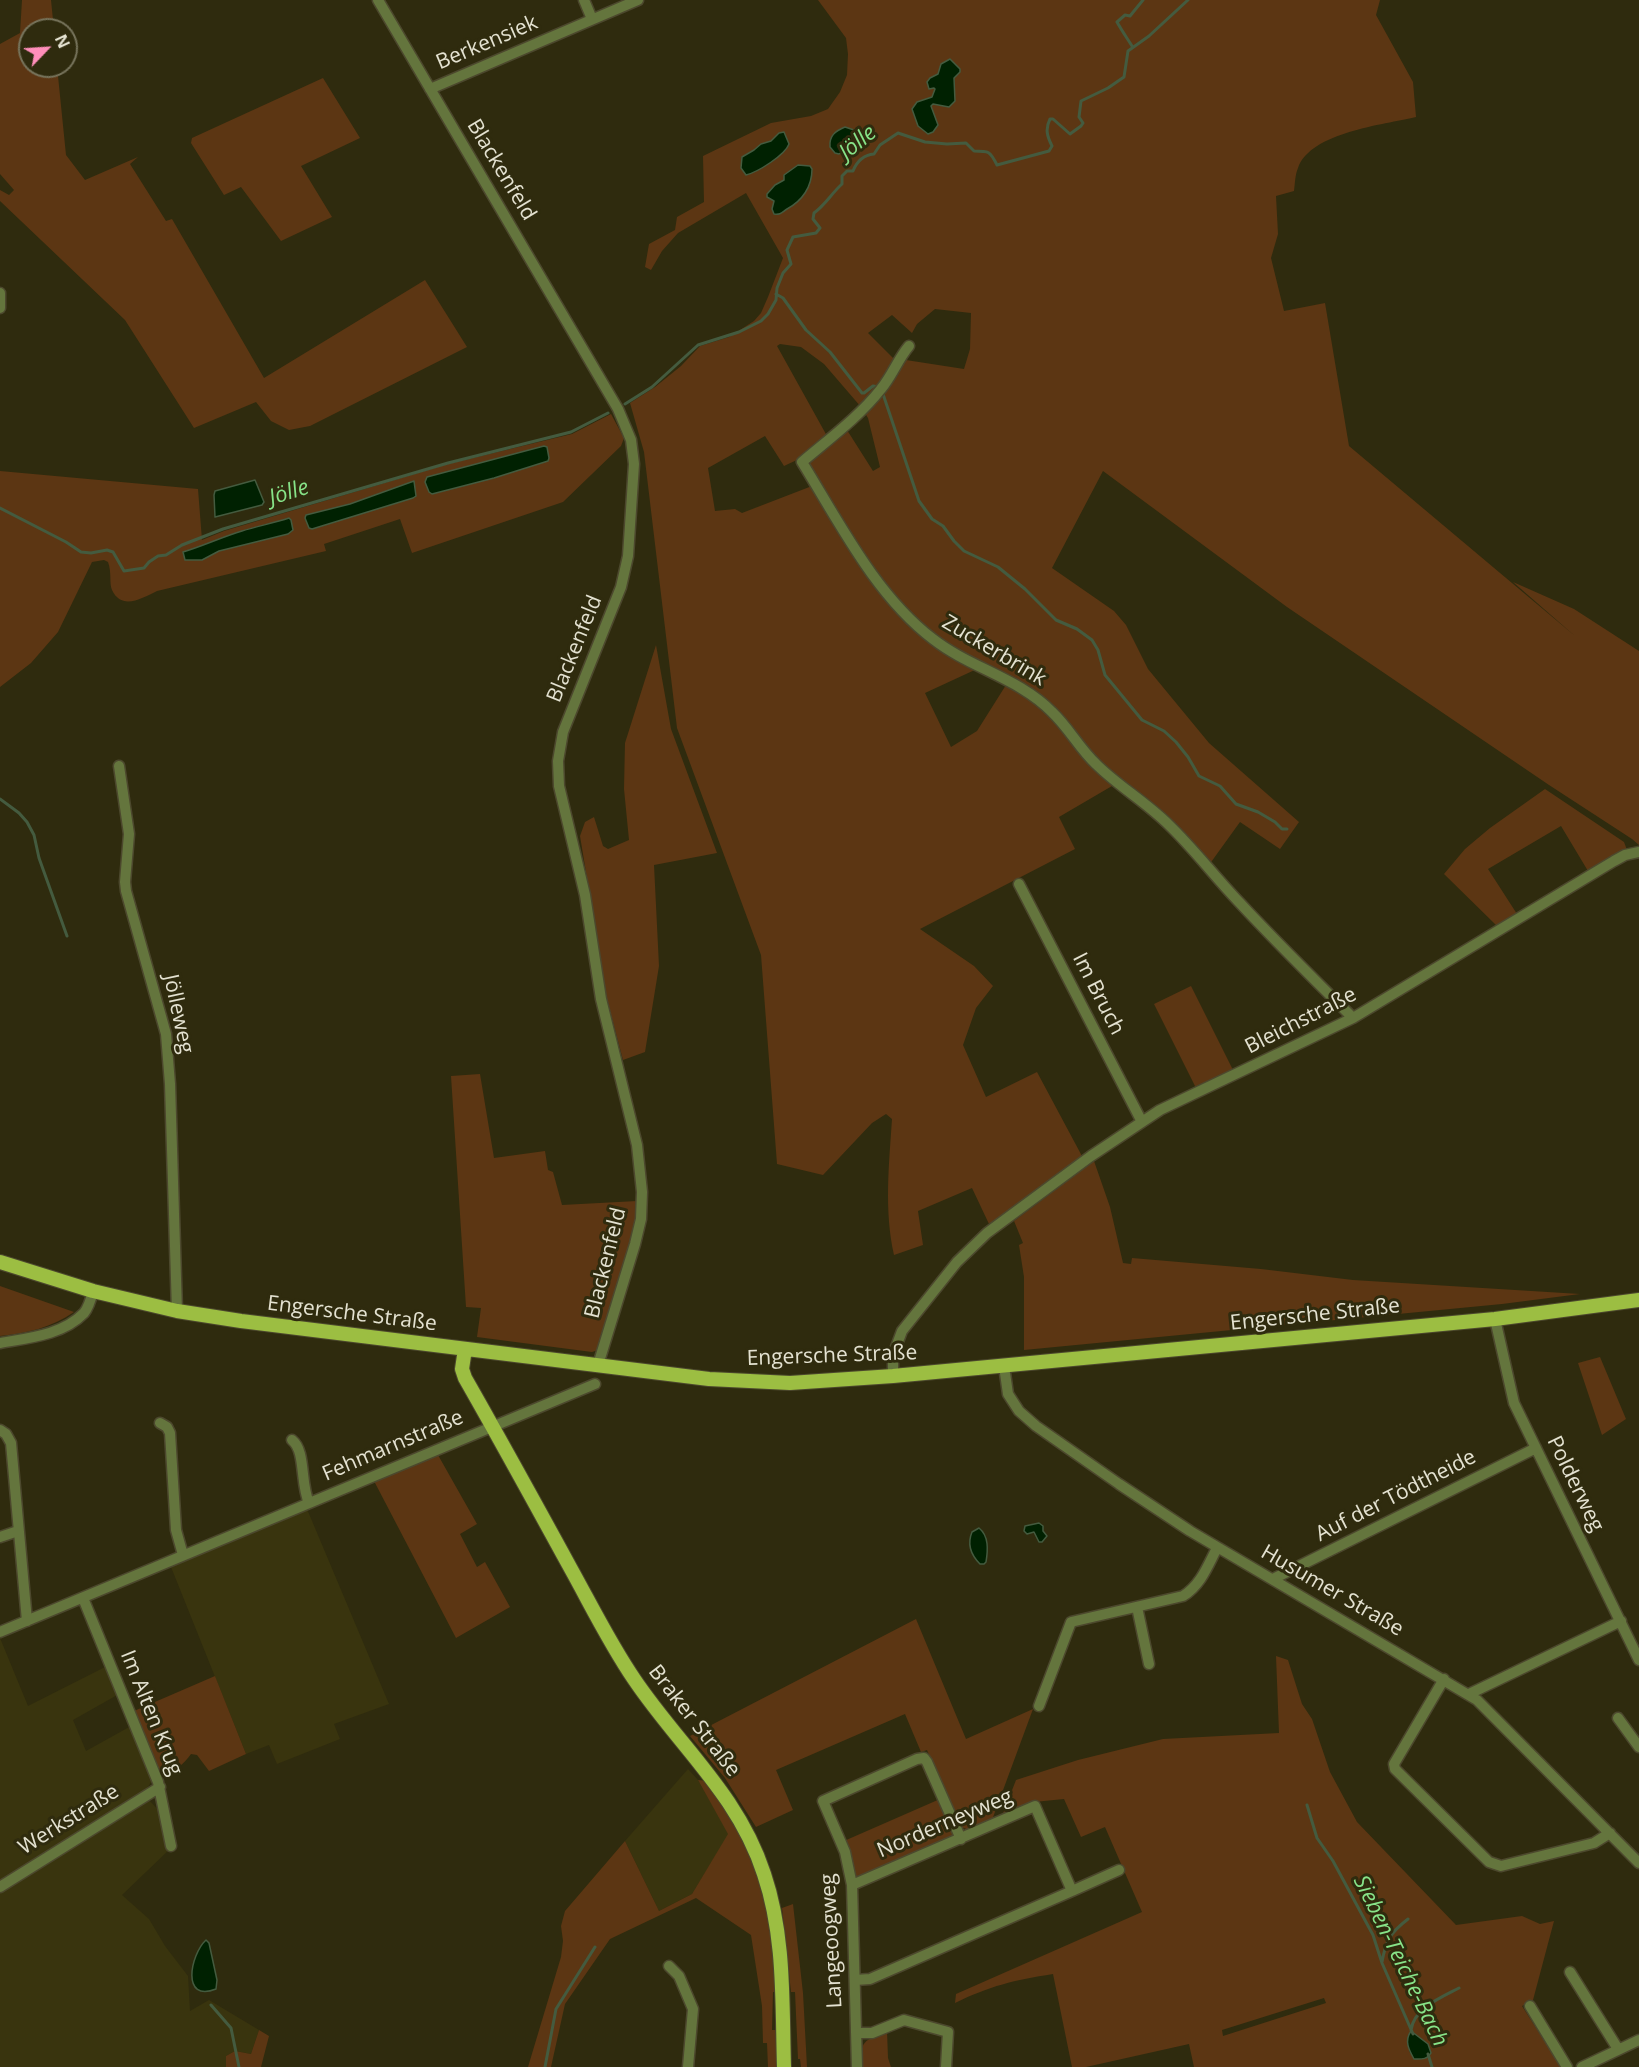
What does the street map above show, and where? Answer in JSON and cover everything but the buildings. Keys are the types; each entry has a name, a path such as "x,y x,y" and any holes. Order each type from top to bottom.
{"main road":[{"name":"Engersche Straße","path":"0,1262 93,1291 177,1311 241,1321 709,1379 768,1383 831,1381 1004,1366 1494,1319 1638,1301"},
{"name":"Braker Straße","path":"465,1349 463,1374 627,1669 655,1708 721,1789 753,1845 772,1900 779,1939 784,2067"}],"street":[{"name":"Blackenfeld","path":"378,0 618,409 628,430 633,450 632,512 626,566 621,587 563,732 558,761 559,786 585,895 601,999 637,1146 642,1192 641,1220 635,1244 598,1365"},
{"path":"584,0 592,19"},
{"name":"Berkensiek","path":"430,88 638,0"},
{"path":"0,293 0,308"},
{"name":"Zuckerbrink","path":"909,346 882,389 855,417 802,462 871,573 892,600 931,638 972,663 1023,688 1052,711 1096,765 1169,825 1239,903 1353,1018"},
{"name":"Jölleweg","path":"119,766 129,834 126,891 166,1034 171,1084 177,1311"},
{"name":"Bleichstraße","path":"893,1376 893,1355 902,1331 957,1262 987,1233 1091,1156 1160,1110 1353,1018 1614,861 1625,855 1639,852"},
{"name":"Im Bruch","path":"1020,884 1142,1122"},
{"path":"0,1343 38,1336 66,1325 88,1307 93,1291"},
{"name":"Polderweg","path":"1494,1319 1514,1403 1639,1660"},
{"name":"Husumer Straße","path":"1004,1366 1008,1394 1019,1411 1028,1419 1160,1512 1444,1679 1485,1706 1639,1863"},
{"path":"492,1426 595,1384"},
{"path":"160,1423 167,1427 170,1433 176,1530 183,1556"},
{"name":"Fehmarnstraße","path":"0,1632 492,1426"},
{"path":"0,1430 6,1434 11,1443 27,1621"},
{"name":"Fehmarnstraße","path":"292,1440 300,1450 303,1485 309,1503"},
{"name":"Auf der Tödtheide","path":"1273,1580 1536,1448"},
{"path":"0,1537 18,1531"},
{"path":"1039,1706 1071,1623 1184,1596 1199,1582 1218,1548"},
{"name":"Im Alten Krug","path":"83,1598 160,1786 171,1846"},
{"path":"1137,1607 1149,1664"},
{"path":"1469,1694 1621,1621"},
{"path":"1444,1679 1394,1764 1395,1769 1489,1862 1501,1866 1594,1843 1610,1833"},
{"path":"1618,1718 1639,1747"},
{"name":"Langeoogweg","path":"857,2067 852,1885 845,1852 823,1801 917,1759 924,1758 961,1839"},
{"name":"Werkstraße","path":"0,1887 160,1786"},
{"name":"Norderneyweg","path":"852,1885 1035,1806 1072,1891"},
{"path":"855,1980 870,1979 1119,1870"},
{"path":"669,1966 679,1976 693,2009 688,2067"},
{"path":"1570,1971 1618,2049"},
{"path":"1530,2006 1566,2067"},
{"path":"856,2033 872,2033 904,2020 948,2032 946,2067"},
{"path":"1582,2067 1639,2040"}],"shaded area":[{"path":"22,0 51,0 53,18 21,18"},
{"path":"818,0 1380,0 1376,15 1413,82 1416,117 1350,132 1317,146 1305,156 1298,168 1294,191 1276,196 1278,234 1271,258 1284,311 1325,303 1349,446 1575,636 1513,582 1574,609 1639,651 1639,845 1287,607 1103,471 1052,568 1114,611 1126,625 1148,669 1209,743 1299,822 1280,849 1240,822 1209,865 1124,784 1112,786 1059,817 1075,849 920,929 974,966 993,986 976,1008 963,1045 986,1097 1037,1072 1083,1158 989,1224 972,1188 918,1211 923,1245 894,1255 888,1204 892,1119 886,1114 872,1123 823,1175 777,1164 761,955 677,728 644,452 630,403 681,366 700,346 729,337 754,321 761,313 783,258 746,193 678,233 662,251 651,270 645,267 649,244 675,230 677,217 704,202 703,156 771,123 811,116 828,109 840,92 847,75 846,38","holes":["935,309 971,313 970,349 964,369 893,358 868,333 892,315 912,333 917,324","780,344 801,347 824,364 861,407 868,418 880,467 873,471 847,430 827,436 777,346","765,436 784,466 799,459 812,486 742,513 735,509 715,511 708,468","979,668 1006,685 977,731 951,747 925,693"]},
{"path":"18,34 18,78 58,78 66,155 85,180 138,157 130,164 166,221 172,219 264,378 425,280 467,347 310,426 289,430 271,421 256,402 194,428 125,320 0,201 0,190 9,195 14,190 0,174 0,44"},
{"path":"950,59 960,69 954,78 955,101 949,107 933,104 931,106 938,125 933,132 928,134 918,126 912,109 917,102 932,97 935,89 929,89 927,82 938,74 941,64"},
{"path":"323,78 360,138 301,166 332,217 281,241 241,187 224,195 191,143 192,138"},
{"path":"845,127 854,130 858,141 839,154 835,153 830,147 832,137"},
{"path":"784,132 789,144 782,153 746,175 741,168 742,157"},
{"path":"798,165 810,166 812,169 808,187 802,198 792,206 780,214 774,214 772,209 774,201 767,197 767,194 775,185 784,180 784,175"},
{"path":"611,414 624,438 621,446 563,502 412,553 400,519 324,544 326,551 157,591 133,601 121,600 112,590 108,562 104,560 92,562 58,632 31,663 0,687 0,471 198,489 202,540 224,531 448,464 572,434"},
{"path":"547,447 548,461 494,478 432,494 425,482 427,477"},
{"path":"255,480 264,502 262,505 215,517 215,491"},
{"path":"414,481 416,496 413,498 312,529 309,528 305,518 306,515 350,504"},
{"path":"289,518 293,530 288,534 219,551 202,560 185,560 183,552 235,533"},
{"path":"656,645 671,729 717,853 654,865 659,966 645,1052 623,1060 607,999 580,836 585,822 594,817 603,846 608,849 629,840 624,789 625,743"},
{"path":"1545,789 1624,842 1627,850 1615,854 1588,871 1561,826 1488,869 1517,914 1497,926 1444,874 1465,849"},
{"path":"1191,986 1233,1070 1196,1088 1154,1004"},
{"path":"480,1074 494,1158 545,1151 548,1170 553,1172 562,1205 637,1201 637,1218 598,1350 592,1352 477,1337 481,1308 466,1307 451,1076"},
{"path":"1094,1161 1110,1207 1123,1263 1131,1264 1132,1258 1261,1269 1353,1280 1580,1294 1502,1304 1024,1350 1024,1277 1019,1245 1023,1243 1014,1221"},
{"path":"0,1286 74,1312 38,1329 0,1336"},
{"path":"1600,1357 1626,1419 1602,1435 1578,1363"},
{"path":"438,1455 477,1524 460,1534 477,1567 485,1562 510,1607 456,1638 374,1481"},
{"path":"307,1509 389,1704 334,1724 340,1739 277,1764 269,1745 246,1754 171,1567"},
{"path":"1039,1523 1043,1526 1043,1531 1047,1536 1042,1542 1039,1542 1034,1532 1027,1534 1024,1531 1025,1526"},
{"path":"979,1528 985,1535 987,1544 987,1557 984,1564 977,1561 970,1545 972,1532"},
{"path":"916,1619 966,1739 1033,1709 992,1820 969,1830 961,1827 927,1750 921,1752 905,1714 776,1770 793,1810 756,1827 725,1778 690,1736"},
{"path":"0,1638 28,1706 107,1666 119,1694 73,1720 86,1751 131,1726 152,1781 145,1791 0,1882"},
{"path":"1276,1656 1288,1660 1302,1704 1312,1719 1330,1772 1357,1822 1456,1925 1522,1916 1540,1924 1554,1921 1533,2000 1522,2006 1561,2067 1194,2067 1189,2044 1086,2067 1072,2067 1053,1974 1002,1984 955,2003 956,1994 1142,1912 1105,1827 1081,1837 1064,1799 1034,1802 1002,1816 1016,1780 1078,1760 1163,1739 1279,1733","holes":["1324,1998 1326,2003 1223,2036 1222,2030","1419,2038 1428,2044 1430,2050 1414,2059 1409,2051"]},
{"path":"215,1676 246,1754 209,1771 197,1755 191,1754 178,1768 160,1773 134,1711"},
{"path":"688,1769 698,1780 729,1834 692,1894 659,1911 625,1841"},
{"path":"698,1780 708,1781 728,1810 748,1848 762,1888 772,1949 775,1992 773,1992 772,2030 776,2030 777,2067 768,2067 767,2043 763,2043 762,2006 751,1935 696,1898 610,1939 565,2004 551,2067 528,2067 561,1957 563,1941 561,1926 565,1911 625,1841 659,1911 692,1894 728,1834"},
{"path":"148,1799 163,1815 170,1849 122,1895 149,1919 165,1946 188,1976 190,2011 209,2000 259,2030 251,2054 235,2051 226,2056 226,2067 0,2067 0,1892"},
{"path":"940,1799 953,1833 951,1838 860,1879 855,1876 844,1841"},
{"path":"793,1904 803,1993 807,2067 801,2067 800,2059 798,2059 795,1992 791,1992 782,1908"},
{"path":"206,1940 209,1943 217,1980 216,1989 205,1992 197,1989 193,1984 192,1975 196,1956"},
{"path":"259,2030 269,2036 261,2067 226,2067 226,2056 235,2051 251,2054"},
{"path":"887,2031 888,2058 891,2067 861,2067 861,2051 865,2043"},
{"path":"1411,2031 1428,2044 1431,2053 1428,2057 1414,2059 1408,2042"}],"waterway":[{"path":"1132,46 1117,22 1125,15 1130,16 1143,0"},
{"name":"Jölle","path":"625,404 652,387 698,345 739,332 761,321 768,314 776,300 777,288 783,273 791,264 787,250 793,237 816,233 820,228 813,219 814,213 842,184 842,176 847,171 853,171 864,157 874,154 880,145 898,133 925,142 966,143 974,151 989,153 997,165 1049,151 1052,146 1047,132 1050,119 1070,134 1081,126 1083,123 1079,117 1081,101 1108,88 1124,77 1128,51 1149,36 1188,0"},
{"path":"776,294 783,298 806,330 830,352 862,393 873,386 879,387"},
{"path":"883,394 919,501 932,519 943,526 964,551 998,567 1025,589 1056,620 1077,629 1092,640 1098,650 1105,675 1142,720 1164,731 1176,742 1199,776 1220,786 1236,804 1258,812 1282,829 1287,829"},
{"name":"Jölle","path":"0,508 81,552 107,550 113,552 124,571 144,568 158,556 166,555 182,545 223,529 448,463 571,432 608,413"},
{"path":"0,799 19,813 34,835 39,858 67,936"},
{"name":"Sieben-Teiche-Bach","path":"1307,1805 1317,1838 1333,1861 1373,1935 1382,1963 1413,2034"},
{"path":"1382,1962 1390,1938 1408,1919"},
{"path":"545,2067 556,2009 595,1947"},
{"path":"1411,2030 1413,2022 1423,2009 1459,1988"},
{"path":"211,2005 231,2028 239,2067"},
{"name":"Sieben-Teiche-Bach","path":"1428,2054 1432,2067"}]}
